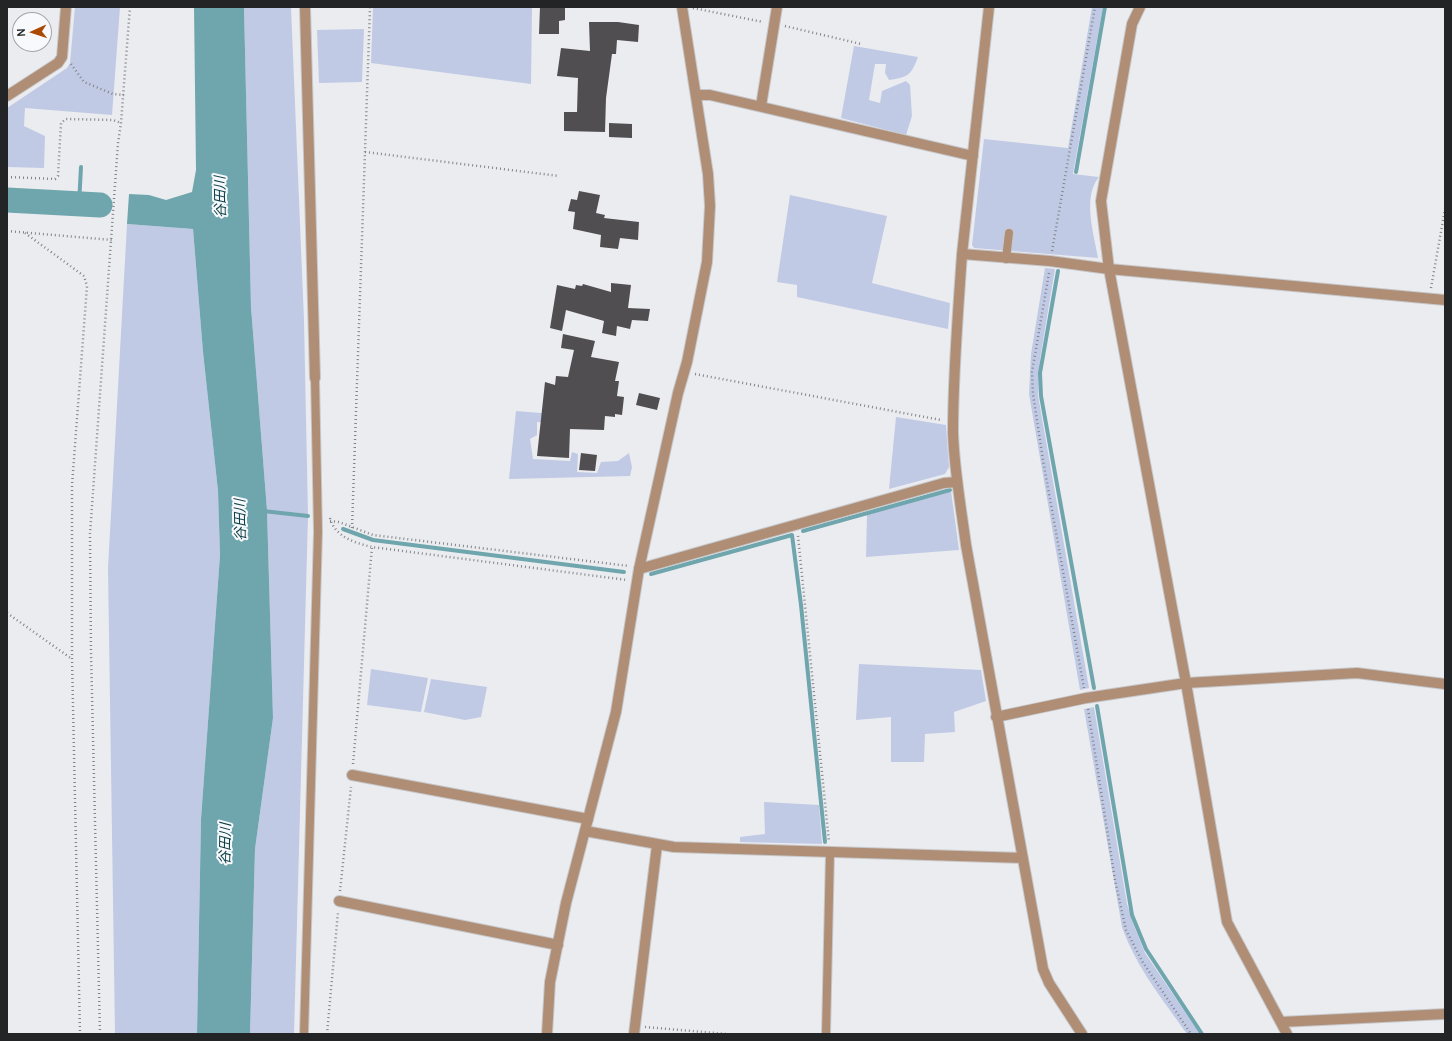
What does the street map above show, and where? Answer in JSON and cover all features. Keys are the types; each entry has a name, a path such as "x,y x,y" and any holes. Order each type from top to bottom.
{"street":[{"path":"7,96 58,63 62,57 66,7"},
{"path":"305,7 315,378"},
{"path":"547,1034 550,982 566,903 616,712 634,568 684,372 701,294 709,240 710,206 708,174 697,95 682,7"},
{"path":"761,106 777,7"},
{"path":"989,7 962,254 954,423 957,482 966,544 996,717 1044,969 1049,984 1082,1034"},
{"path":"1140,7 1132,24 1101,201 1109,269 1186,683 1227,922 1287,1034"},
{"path":"697,95 710,95 761,106 973,156"},
{"path":"962,254 1006,259 1050,261 1109,269 1445,300"},
{"path":"634,568 795,526 944,483 957,482"},
{"path":"996,717 1086,698 1186,683 1357,673 1445,684"},
{"path":"352,775 588,819"},
{"path":"585,831 656,845 1023,858"},
{"path":"634,1030 656,845"},
{"path":"339,901 558,945"},
{"path":"1281,1022 1445,1014"}],"lane":[{"path":"1006,259 1009,233"},
{"path":"304,1034 318,532 315,378"},
{"path":"826,1034 830,852"}],"path":[{"path":"100,1034 91,652 90,534 112,240 117,149 124,95 130,7"},
{"path":"352,528 370,7"},
{"path":"1052,252 1095,7"},
{"path":"62,57 70,63 84,82 114,94 124,95"},
{"path":"7,177 55,179 58,176 61,123 66,119 113,120 121,122"},
{"path":"365,152 559,176"},
{"path":"1429,299 1445,209"},
{"path":"7,231 112,240"},
{"path":"25,233 84,276 87,286 72,485 72,659 80,1034"},
{"path":"1049,268 1032,372 1033,394 1084,689"},
{"path":"684,372 954,423"},
{"path":"328,515 332,527 341,535 359,544 372,547 627,580"},
{"path":"330,521 339,522 373,535 634,568"},
{"path":"795,526 830,852"},
{"path":"327,1034 372,547"},
{"path":"7,613 72,659"},
{"path":"1088,708 1115,880 1126,930 1142,961 1191,1034"},
{"path":"634,1030 726,1034"}],"shaded area":[{"path":"75,7 120,7 112,115 25,108 24,126 45,136 44,168 7,167 7,108 67,68 70,63"},
{"path":"244,7 291,7 304,320 308,516 294,1034 250,1034 255,849 273,718 267,510 251,307"},
{"path":"373,7 532,7 531,84 371,63"},
{"path":"1092,7 1103,7 1073,174 1099,177 1094,185 1090,205 1092,227 1098,258 974,248 972,245 984,139 1068,148"},
{"path":"364,29 362,82 319,83 317,30"},
{"path":"854,46 918,57 913,68 908,74 901,78 889,80 885,73 886,64 875,64 869,100 880,103 882,91 906,81 910,85 912,116 906,135 841,118"},
{"path":"790,195 887,216 872,283 950,303 948,329 797,297 797,285 777,282"},
{"path":"127,224 193,229 203,352 218,491 220,555 201,819 197,1034 115,1034 108,568"},
{"path":"1045,268 1055,269 1040,359 1038,395 1089,688 1080,690 1029,394 1031,354"},
{"path":"516,411 565,415 566,423 537,422 537,435 530,439 533,459 570,461 572,452 578,454 577,472 597,473 601,462 618,461 629,453 632,467 630,476 509,479"},
{"path":"896,417 946,425 949,467 945,474 889,489"},
{"path":"951,491 959,550 866,557 867,514"},
{"path":"859,664 981,670 986,701 954,712 955,732 925,734 924,762 891,762 891,717 856,720"},
{"path":"371,669 428,678 421,712 367,705"},
{"path":"431,679 487,687 481,717 465,720 424,712"},
{"path":"1094,707 1127,904 1134,926 1145,953 1200,1034 1187,1034 1142,969 1122,927 1084,709"},
{"path":"764,802 819,805 822,844 740,842 740,837 765,834"}],"water":[{"name":"谷田川","path":"194,7 244,7 251,307 267,510 273,718 255,849 250,1034 197,1034 201,819 220,555 218,491 203,352 193,229 127,224 129,194 149,195 166,200 192,192 196,170"}],"building":[{"path":"540,7 565,7 565,20 559,21 559,34 539,34"},
{"path":"589,22 618,22 639,25 638,42 617,40 616,54 612,54 606,98 605,132 564,131 564,112 577,112 578,78 557,76 561,48 590,51"},
{"path":"609,123 632,124 632,138 609,137"},
{"path":"579,191 600,195 596,213 605,215 604,218 639,222 638,240 620,238 618,249 600,247 601,235 573,229 575,212 568,211 571,199 577,200"},
{"path":"611,283 631,285 628,308 650,309 648,321 632,320 630,329 617,326 616,336 602,333 604,321 566,310 562,331 550,328 557,285 575,289 576,285 582,286 583,284 611,292"},
{"path":"563,334 595,341 591,357 619,362 615,381 619,381 617,396 624,397 622,415 615,414 615,417 605,416 604,430 570,429 569,458 537,456 545,382 555,385 556,376 568,377 574,350 561,348"},
{"path":"639,393 660,398 657,410 636,405"},
{"path":"581,453 597,455 595,471 579,470"}],"waterway":[{"path":"1076,172 1105,7"},
{"path":"79,204 81,167"},
{"path":"7,200 100,205"},
{"path":"1058,271 1040,373 1041,396 1094,688"},
{"path":"803,531 950,490"},
{"path":"263,511 308,516"},
{"path":"343,529 373,540 624,572"},
{"path":"651,574 792,535 801,605 825,842"},
{"path":"1097,706 1132,915 1146,949 1202,1034"}]}
